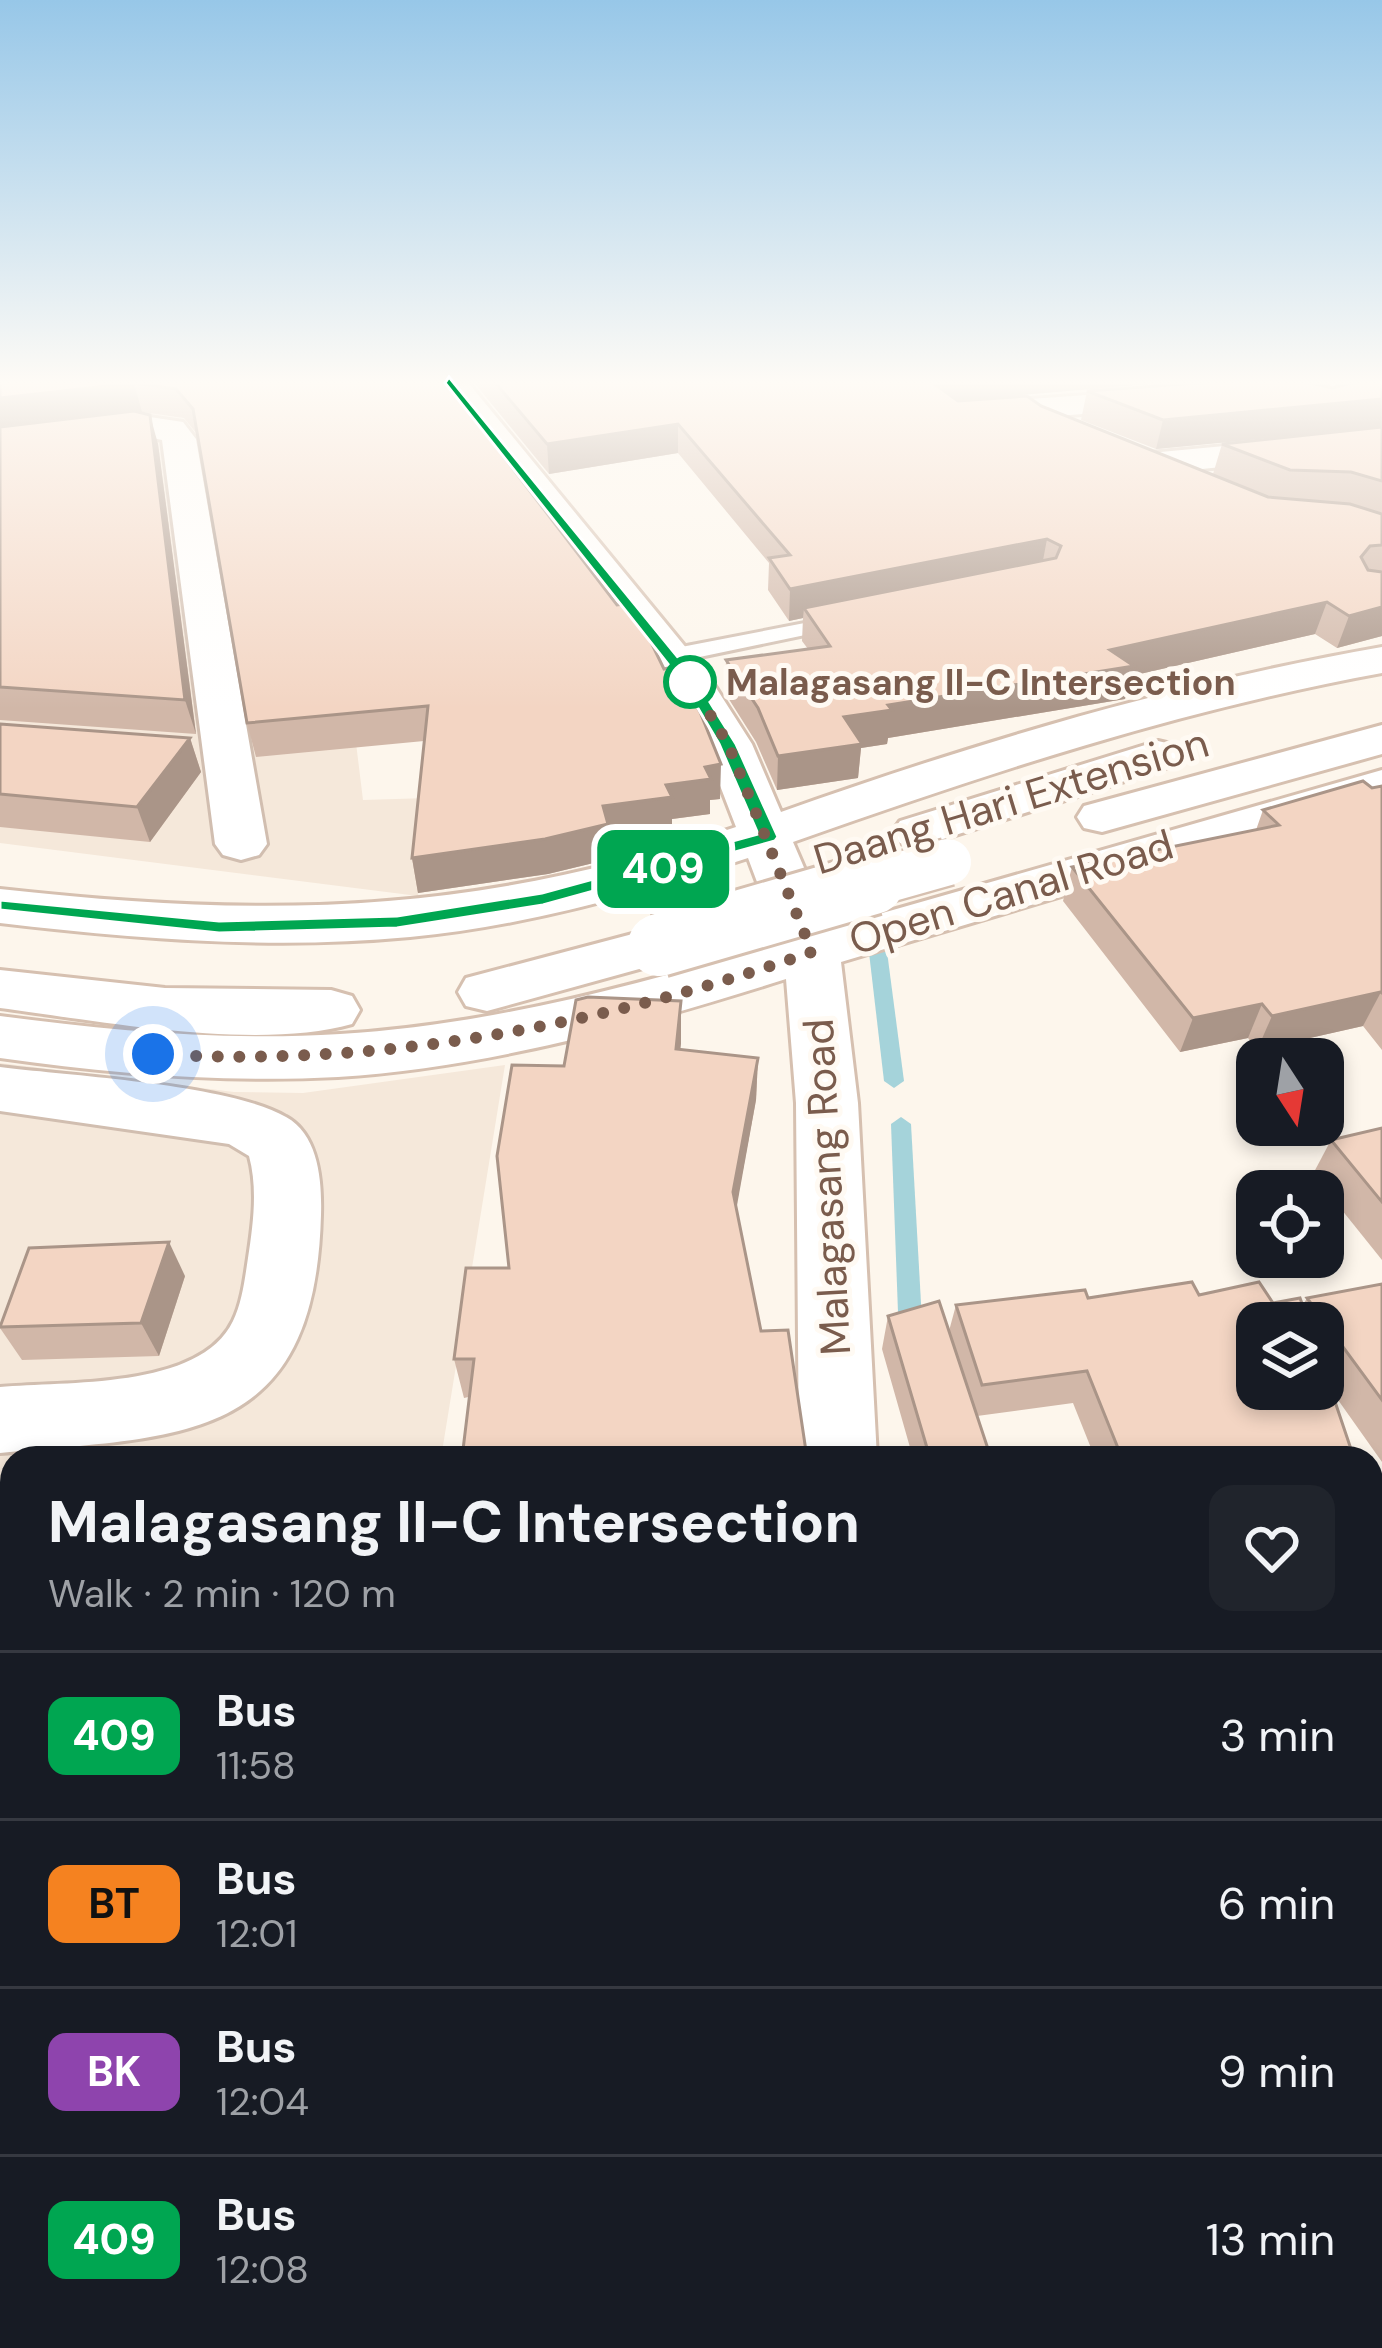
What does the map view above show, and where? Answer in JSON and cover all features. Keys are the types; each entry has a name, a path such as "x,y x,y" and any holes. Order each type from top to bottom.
{"main road":[{"path":"183,490 205,754 241,844"},
{"name":"Malagasang Road","path":"537,490 671,656 728,744 812,952 827,1103 838,1446"},
{"path":"0,905 219,927 397,922 543,899 769,837 883,793 1036,744 1264,682 1382,660"},
{"name":"Daang Hari Extension","path":"933,847 1186,746 1382,697"},
{"name":"Daang Hari Extension","path":"0,989 176,1009 314,1011 491,992 647,929 933,847 1382,739"},
{"name":"Open Canal Road","path":"0,1037 236,1059 391,1052 584,1016 743,976 1382,785"},
{"name":"Daang Hari Extension","path":"0,946 198,967 322,968 647,929"},
{"path":"0,1089 221,1118 255,1129 276,1142 286,1163 288,1187 276,1304 264,1336 244,1364 208,1389 155,1404 0,1420"}],"lane":[{"path":"671,656 880,614"}],"shaded area":[{"path":"0,490 292,490 331,539 363,800 428,798 418,896 0,843"},
{"path":"0,1063 234,1092 303,1093 505,1065 443,1446 0,1446"}],"building":[{"path":"0,490 159,490 185,700 0,687"},
{"path":"207,490 529,490 617,605 625,604 644,628 664,669 673,667 700,712 721,764 705,767 711,779 666,785 672,797 603,806 608,824 545,839 412,858 428,706 247,723"},
{"path":"734,490 1249,490 1268,497 1350,504 1382,514 1382,545 1370,546 1361,557 1368,570 1382,572 1382,607 1349,616 1327,602 1110,650 1134,666 888,705 892,710 844,717 862,744 778,756 758,708 726,660 830,646 804,608 1056,558 1061,546 1047,539 790,589 769,558 790,555"},
{"path":"0,724 190,738 137,807 0,794"},
{"path":"1363,781 1372,788 1382,786 1382,993 1272,1016 1262,1004 1193,1018 1072,867 1279,825 1263,810"},
{"path":"576,1000 681,1001 676,1049 758,1058 733,1192 761,1331 788,1330 805,1446 463,1446 474,1359 454,1359 466,1268 509,1268 497,1156 512,1065 564,1066"},
{"path":"1382,1128 1382,1202 1336,1146 1344,1146 1344,1137"},
{"path":"169,1242 141,1323 0,1327 29,1248"},
{"path":"1192,1282 1199,1295 1259,1282 1272,1302 1236,1302 1236,1410 1338,1410 1350,1446 1117,1446 1087,1371 982,1385 956,1305 1085,1290 1088,1298"},
{"path":"1382,1284 1382,1400 1344,1348 1344,1302 1310,1302 1307,1298"},
{"path":"939,1301 987,1446 926,1446 888,1316"}],"waterway":[{"path":"877,944 894,1081"},
{"path":"901,1124 911,1339"}],"bus line":[{"name":"409","path":"0,906 219,927 397,922 543,899 769,837 728,744 690,682 539,490"}],"place":[{"name":"Malagasang II-C Intersection","path":"690,682"}],"route":[{"path":"153,1054 236,1059 391,1052 584,1016 743,976 812,952 728,744 690,682"}]}
